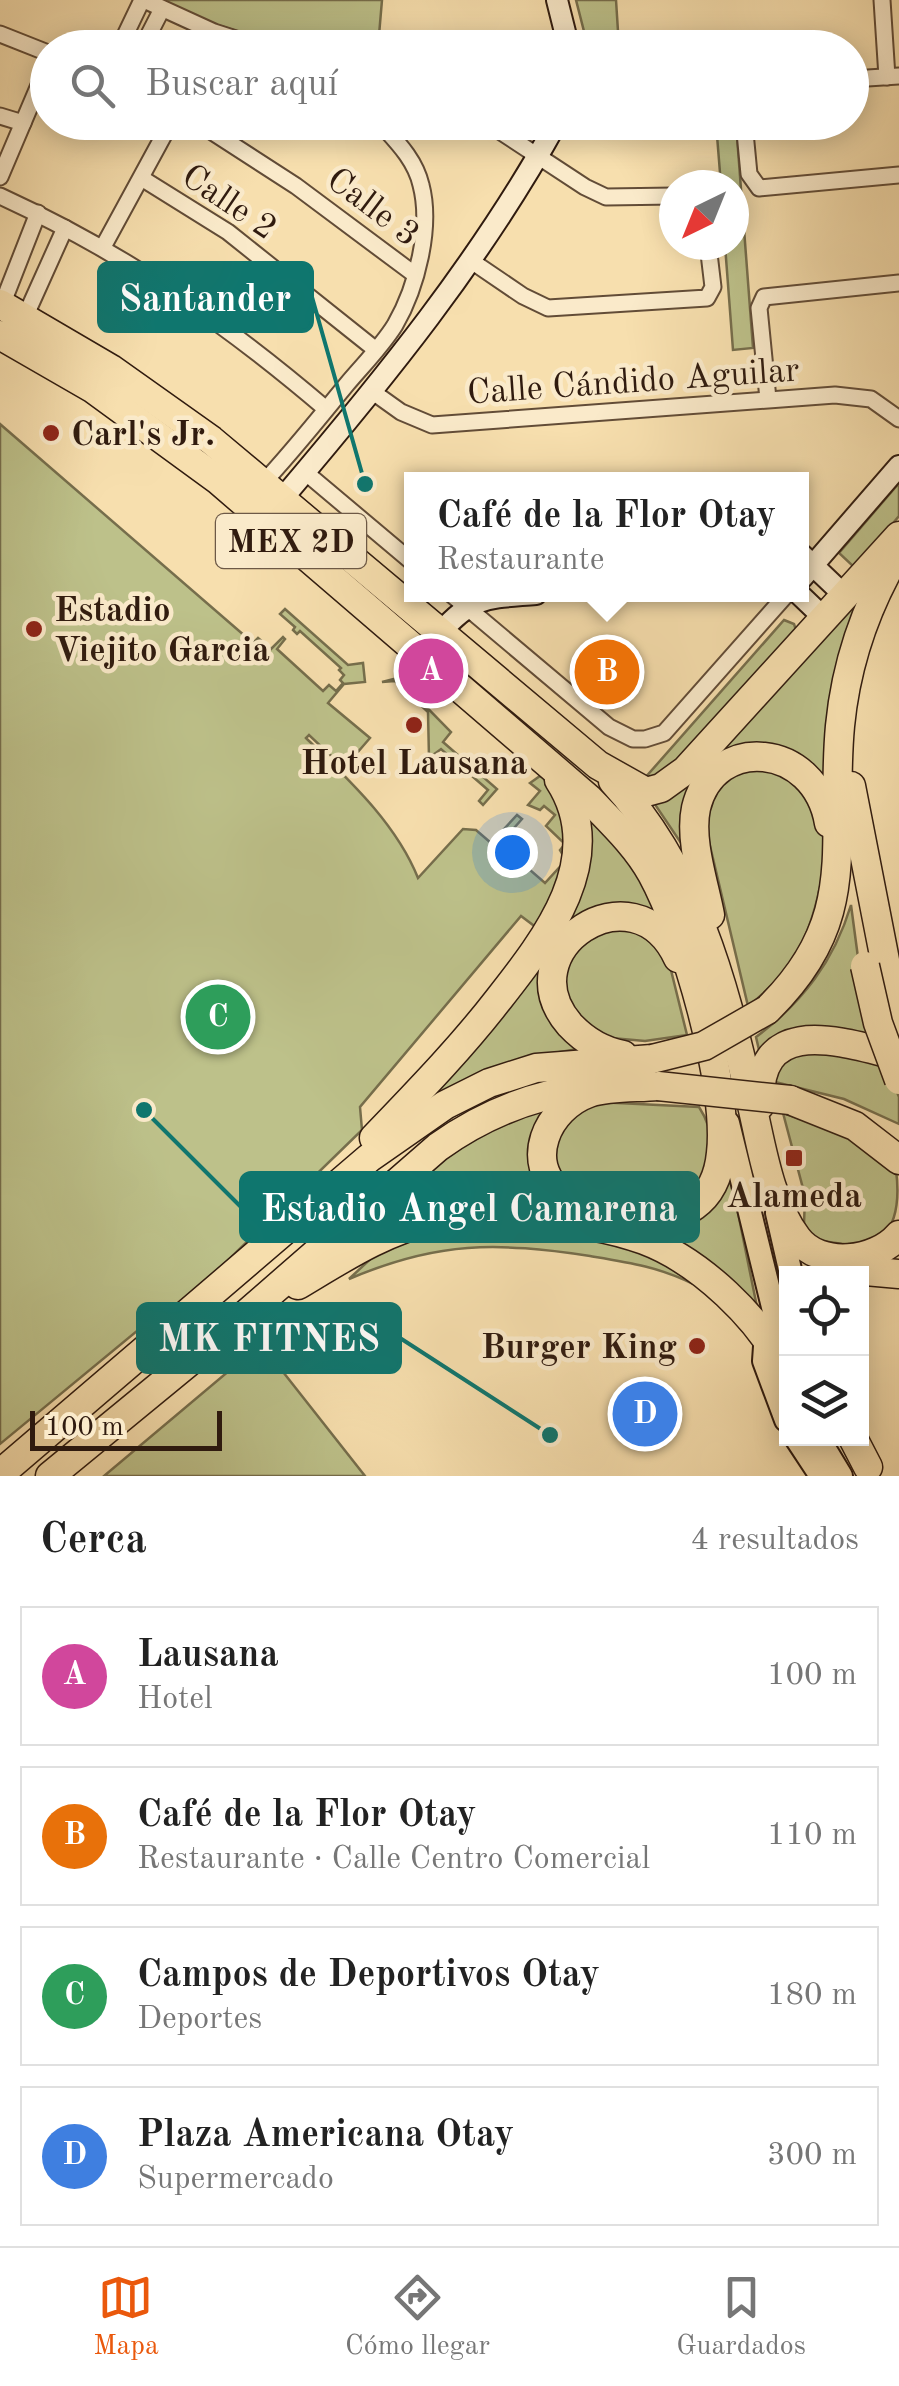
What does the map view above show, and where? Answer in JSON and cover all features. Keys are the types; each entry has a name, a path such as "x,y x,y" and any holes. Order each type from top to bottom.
{"highway":[{"name":"MEX 2D","path":"6,324 142,389 404,589"},
{"name":"MEX 2D","path":"0,1474 291,1222 466,1041 554,924 574,876 578,832 574,810 550,766 218,480 6,324"},
{"path":"598,765 646,792 674,780 899,536"},
{"path":"550,766 614,825 650,870 681,938 703,1025 716,1076 720,1161 710,1188 691,1209 661,1217 581,1205 558,1191 547,1176 542,1151 548,1128 557,1115 588,1094 655,1073 704,1046 766,1010 813,954 826,928 837,882 839,741 852,663 862,622 899,550"},
{"path":"852,663 899,581"},
{"name":"MEX 2D","path":"422,602 441,632 598,765 638,811 674,863 725,990 769,1176 796,1237 814,1252 844,1258 877,1252 899,1234"},
{"path":"839,741 899,1032"},
{"path":"725,990 695,824 700,794 708,782 720,771 751,756 779,759 806,774 818,788 827,810 837,882"},
{"path":"838,797 878,1023 899,1080"},
{"path":"655,1073 581,1036 558,1008 552,992 555,963 581,928 623,915 652,926 674,948 703,1025"},
{"path":"762,1146 762,1072 778,1050 800,1040 818,1039 899,1056"},
{"path":"291,1222 406,1130 445,1105 489,1083 551,1066 655,1073 840,1108 899,1138"},
{"path":"50,1476 438,1147 475,1123 518,1104 556,1092 655,1073"},
{"path":"790,1100 855,1126 899,1160"},
{"path":"236,1322 384,1237 422,1223 464,1216 548,1220 626,1234 672,1254 733,1300 775,1357"},
{"path":"869,1270 899,1274"},
{"path":"853,1446 861,1473"}],"main road":[{"path":"716,1076 764,1269 775,1357"},
{"path":"769,1176 788,1266"},
{"path":"764,1269 775,1357"},
{"path":"801,1446 820,1476"},
{"path":"828,1446 861,1473"}],"street":[{"path":"128,30 143,0 209,30"},
{"path":"557,0 564,30"},
{"path":"882,0 893,76"},
{"path":"151,30 162,9"},
{"path":"0,34 30,46"},
{"path":"0,177 30,106"},
{"path":"0,116 23,123"},
{"path":"103,247 163,140"},
{"name":"Calle 3","path":"225,140 296,186 414,274"},
{"path":"272,491 326,409 394,326 414,274 425,214 421,183 408,154 395,140"},
{"path":"514,140 606,196 659,196"},
{"path":"272,491 305,472 416,339 547,140"},
{"path":"746,140 749,174 759,188 899,176"},
{"name":"Calle 2","path":"143,179 228,232 376,350"},
{"path":"0,196 103,247 204,311 326,409"},
{"path":"6,324 38,213"},
{"path":"6,324 65,228"},
{"path":"470,260 548,308 706,298 712,287 709,260"},
{"path":"768,399 759,308 764,297 899,283"},
{"name":"Calle Cándido Aguilar","path":"374,392 401,412 432,424 856,396 871,400 899,419"},
{"path":"809,563 899,466"},
{"path":"305,472 404,555"},
{"path":"809,568 844,594"},
{"path":"441,632 457,602"},
{"path":"459,602 609,727 622,735 645,739 672,726 780,602"},
{"path":"807,602 823,617"}],"green space":[{"path":"149,0 382,0 379,30 233,30"},
{"path":"576,0 616,0 618,30 584,30"},
{"path":"717,140 737,140 740,170 720,170"},
{"path":"726,260 746,260 753,348 733,350"},
{"path":"0,424 253,643 258,638 271,649 283,637 277,649 323,691 329,685 336,691 343,683 341,668 300,631 297,634 293,630 295,627 280,614 285,609 348,665 363,663 365,682 344,684 328,703 370,738 344,768 309,735 306,738 384,820 418,878 463,829 476,830 491,843 517,815 522,819 500,844 545,883 566,860 560,850 565,844 546,826 555,815 544,806 540,810 528,805 540,791 530,783 540,776 545,778 568,826 567,866 537,928 521,916 360,1107 362,1130 184,1303 149,1321 0,1444"},
{"path":"899,483 899,516 855,568 839,553"},
{"path":"881,568 827,787 731,755 689,855 652,800"},
{"path":"784,620 794,624 797,633 670,772 644,779"},
{"path":"398,678 451,732 443,742 497,789 483,805 479,801 488,790 441,749 429,758 428,712 395,681 382,682"},
{"path":"743,767 796,774 821,823 825,847 818,896 807,933 778,979 748,1006 706,829 710,793"},
{"path":"588,812 622,849 671,932 642,913 552,953 584,1048 524,1058 428,1101 586,878 591,836"},
{"path":"851,905 863,995 874,1037 760,1054 756,1037 815,979 836,944"},
{"path":"627,925 667,954 687,1035 645,1041 600,1037 570,1012 562,972 579,939"},
{"path":"802,1050 884,1060 899,1097 899,1124 844,1099 775,1082 781,1060"},
{"path":"560,1101 542,1181 654,1223 726,1182 732,1183 758,1312 715,1276 540,1213 359,1239 361,1225 466,1141"},
{"path":"597,1102 699,1107 710,1137 701,1187 670,1206 575,1194 553,1167 555,1128"},
{"path":"783,1113 849,1135 896,1170 897,1205 883,1237 850,1245 815,1240 804,1224 805,1196"},
{"path":"495,1224 641,1245 693,1284 655,1269 617,1261 496,1247 411,1257 349,1279 379,1251 409,1236"},
{"path":"261,1344 365,1476 104,1476"}],"place":[{"name":"Carl's Jr.","path":"51,433"},
{"name":"Santander","path":"365,484"},
{"name":"Estadio Viejito Garcia","path":"34,629"},
{"name":"Lausana","path":"431,671"},
{"name":"Café de la Flor Otay","path":"607,672"},
{"name":"Hotel Lausana","path":"414,725"},
{"name":"Campos de Deportivos Otay","path":"218,1017"},
{"name":"Estadio Angel Camarena","path":"144,1110"},
{"name":"Alameda","path":"794,1158"},
{"name":"Burger King","path":"697,1346"},
{"name":"Plaza Americana Otay","path":"645,1414"},
{"name":"MK FITNES","path":"550,1435"}]}
